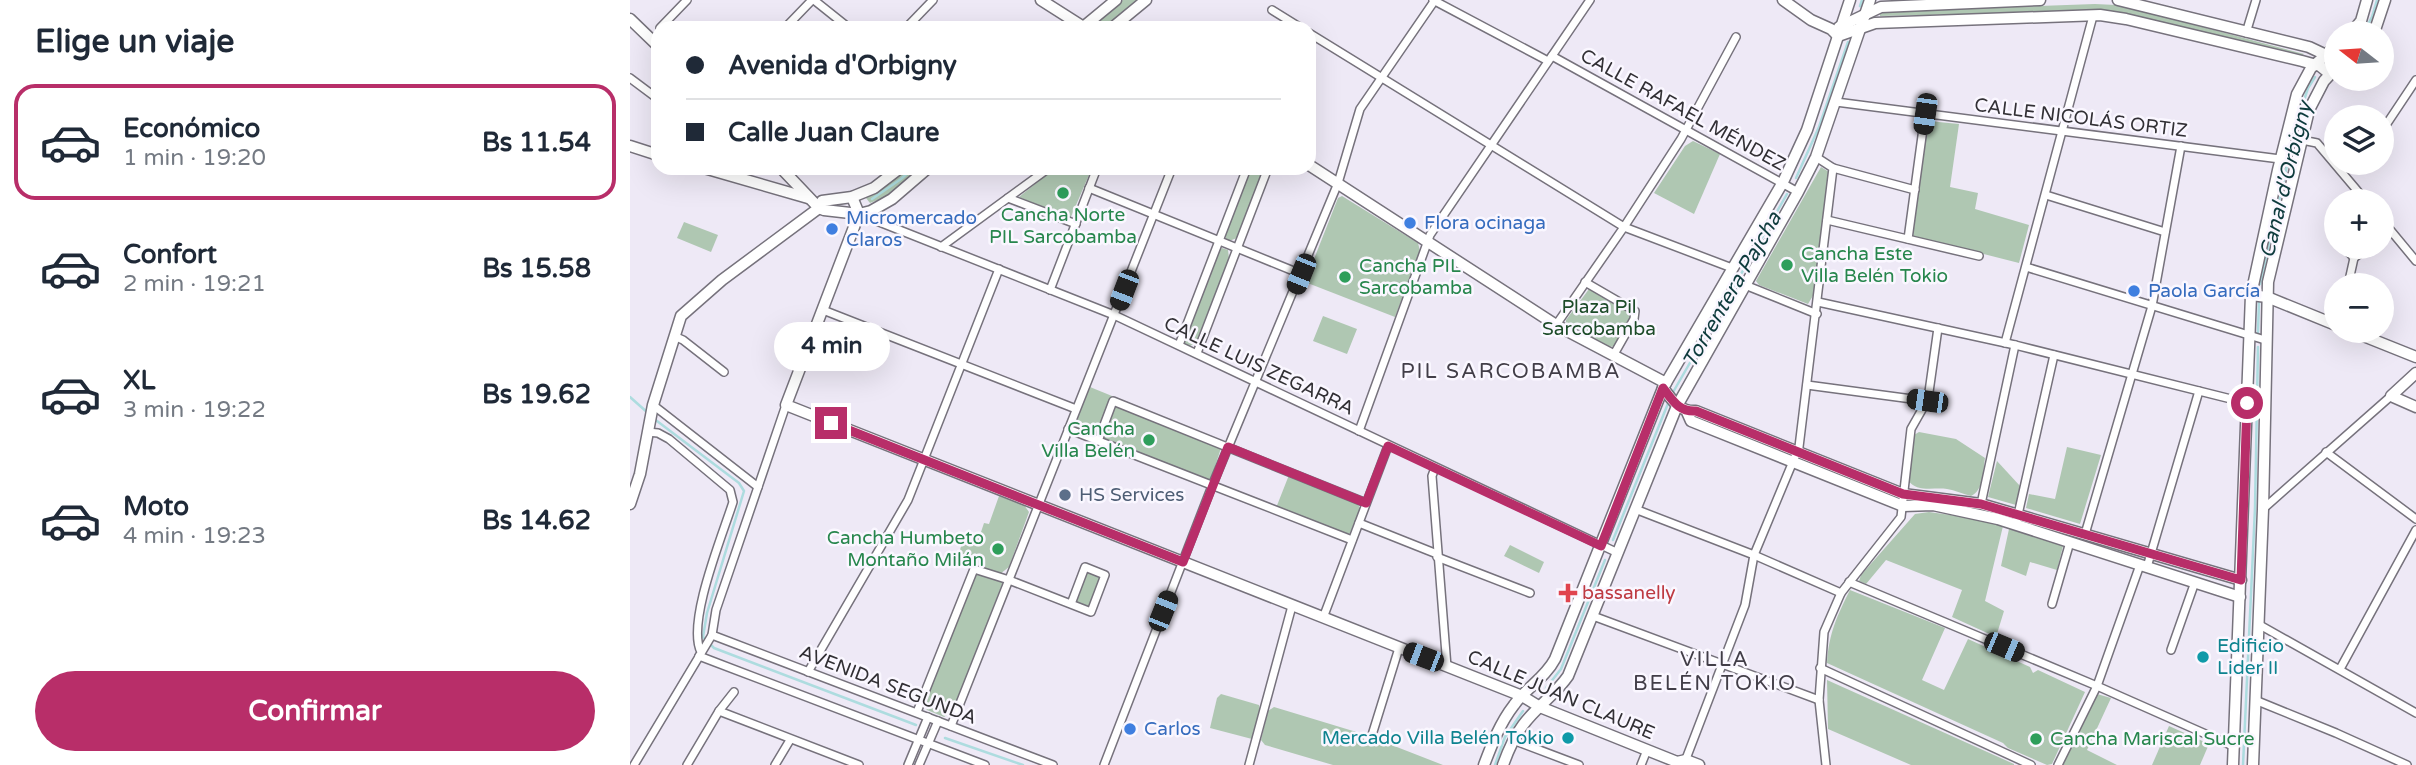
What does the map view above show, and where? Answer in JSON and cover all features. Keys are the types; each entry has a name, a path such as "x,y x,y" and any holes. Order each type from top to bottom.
{"street":[{"path":"667,21 687,0"},
{"path":"792,21 813,0 840,21"},
{"path":"913,21 933,0"},
{"path":"1041,0 1072,21"},
{"path":"1091,21 1116,0"},
{"path":"1120,21 1146,0"},
{"path":"1104,765 1212,486 1338,183 1360,109 1434,0"},
{"name":"CALLE RAFAEL MÉNDEZ","path":"1434,0 1550,58 1797,191"},
{"path":"1359,431 1427,241 1590,0"},
{"path":"1783,0 1811,20 1837,30 1861,28 1875,23 2093,16 2126,19 2324,66"},
{"path":"1484,765 1502,723 1522,696 1552,665 1601,546 1669,394 1732,268 1784,183 1807,130 1837,30 1850,0"},
{"path":"1503,765 1513,740 1523,725 1560,688 1568,676 1634,509 1669,394 1745,285 1816,157 1870,0"},
{"path":"1837,30 1881,7 2040,0"},
{"path":"2118,0 2162,5 2246,33 2309,47 2324,54"},
{"path":"2246,33 2256,0"},
{"path":"2361,21 2367,0"},
{"path":"2378,21 2385,0"},
{"path":"1272,10 1290,21"},
{"path":"2005,343 2093,16"},
{"path":"630,19 650,38"},
{"path":"1316,37 1624,227 1732,268"},
{"path":"1556,325 1624,227 1685,131 1735,37"},
{"path":"2233,765 2251,295 2297,94 2314,64 2324,56"},
{"path":"630,78 651,94"},
{"path":"2394,113 2416,80"},
{"path":"2253,765 2268,282 2309,110 2324,82"},
{"name":"CALLE NICOLÁS ORTIZ","path":"1836,102 2280,159"},
{"path":"1908,239 1925,114"},
{"path":"2302,140 2317,143 2356,189"},
{"path":"630,146 651,153"},
{"path":"2085,534 2152,306 2181,146"},
{"path":"1816,157 1833,168 1915,190"},
{"path":"1685,762 1745,605 1754,555 1799,447 1833,168"},
{"path":"1316,169 1556,325 1613,356 1669,394 1687,412 1691,421 1903,494 1981,504 2241,580"},
{"path":"728,175 808,198"},
{"path":"787,175 819,208 859,214 892,200 920,175"},
{"path":"630,504 640,474 651,412 681,316 819,208 822,201 852,197 874,188 891,175"},
{"path":"942,247 1039,175"},
{"path":"1050,290 1094,175"},
{"path":"951,726 1169,175"},
{"path":"1179,345 1244,175"},
{"path":"1197,353 1265,175"},
{"path":"1089,188 1301,274"},
{"path":"2046,195 2165,232"},
{"path":"634,765 705,645 786,405 859,214 852,197"},
{"path":"1008,198 1076,223"},
{"name":"CALLE LUIS ZEGARRA","path":"859,214 1114,315 1618,553"},
{"path":"1827,220 1979,256"},
{"path":"2394,234 2416,261"},
{"path":"2026,268 2266,340"},
{"path":"808,672 908,500 999,269"},
{"path":"1585,282 1634,311 1634,319 1613,356"},
{"path":"1745,285 1817,314"},
{"path":"2251,295 2267,297 2324,320"},
{"path":"1818,302 2015,345 2247,403"},
{"path":"823,310 1076,409"},
{"path":"1826,765 1819,699 1824,632 1841,593 1901,517 1911,429 1927,401 1938,328"},
{"path":"674,336 724,372"},
{"path":"2381,343 2416,357"},
{"path":"1981,504 2015,345"},
{"path":"2016,525 2054,355"},
{"path":"2263,509 2416,373"},
{"path":"1808,385 1927,401"},
{"path":"2058,765 2097,686 2151,554 2199,391"},
{"path":"2391,396 2416,407"},
{"path":"1098,440 1113,401 1366,503"},
{"name":"CALLE JUAN CLAURE","path":"786,405 1522,696 1540,707 1677,762 1699,765"},
{"path":"651,412 758,487"},
{"path":"1068,429 1352,540"},
{"path":"647,432 669,439 733,495 702,600 696,637 705,645"},
{"path":"1323,618 1388,446"},
{"path":"2326,452 2416,519"},
{"path":"1794,458 1903,506 1933,505 2016,525 2240,597"},
{"path":"1435,468 1432,476 1447,667"},
{"path":"1634,509 1754,555 1841,593"},
{"path":"1359,523 1530,593"},
{"path":"2340,669 2416,530"},
{"path":"2052,604 2070,542"},
{"path":"917,712 974,569 1009,579 1071,604 1091,612 1105,575 1085,567 1071,604"},
{"path":"1849,582 2235,747"},
{"path":"2171,650 2195,582"},
{"path":"1249,765 1292,606"},
{"path":"1592,616 1819,699"},
{"path":"2258,624 2416,713"},
{"name":"AVENIDA SEGUNDA","path":"705,645 808,672 1053,765"},
{"name":"AVENIDA SEGUNDA","path":"705,645 919,739 985,765"},
{"path":"1372,735 1398,648"},
{"path":"1820,668 2031,765"},
{"path":"687,765 734,692"},
{"path":"2255,701 2407,765"},
{"path":"719,712 859,765"},
{"path":"908,765 928,717"},
{"path":"919,765 938,721"},
{"path":"775,765 790,740"},
{"path":"1513,740 1579,765"},
{"path":"1642,765 1647,750"}],"green space":[{"path":"1123,0 1140,0 1114,21 1097,21"},
{"path":"2116,5 2304,54 2300,57 2113,11 1880,16 1880,12"},
{"path":"1928,121 1959,124 1950,187 1978,193 1975,209 2029,225 2019,263 1913,236"},
{"path":"1693,141 1720,154 1694,214 1654,193 1685,146"},
{"path":"1821,167 1829,172 1814,294 1808,304 1759,285 1756,281"},
{"path":"896,175 914,175 888,196 870,203 867,195"},
{"path":"1046,175 1089,175 1070,219 1019,197"},
{"path":"1248,175 1262,175 1237,238 1226,240 1225,233"},
{"path":"1342,196 1418,243 1420,251 1395,317 1305,282 1338,198"},
{"path":"684,222 718,235 711,252 677,238"},
{"path":"1222,248 1228,250 1229,258 1196,343 1188,347 1183,343 1217,252"},
{"name":"Plaza Pil Sarcobamba","path":"1589,289 1632,314 1616,346 1609,347 1566,324 1566,320"},
{"path":"1323,316 1357,329 1347,354 1313,341"},
{"path":"1090,387 1112,396 1094,436 1074,427"},
{"path":"1115,407 1221,448 1211,479 1106,440 1103,436"},
{"path":"1919,432 1956,439 1985,458 1982,480 1975,493 1971,496 1950,490 1920,488 1911,484 1908,480 1914,435"},
{"path":"2067,447 2101,455 2080,524 2026,508 2029,494 2055,499"},
{"path":"1997,461 2020,486 2016,505 1988,497"},
{"path":"1289,475 1357,501 1360,509 1350,533 1346,535 1276,508"},
{"path":"999,496 1024,505 1029,512 1009,567 1000,574 962,562 958,556 965,534 970,532 980,535 984,523 989,524"},
{"path":"1929,512 2003,526 1985,601 2004,611 1996,637 1952,617 1962,590 1886,560 1866,584 1859,581 1861,575 1915,514"},
{"path":"2009,529 2063,546 2057,570 2030,562 2026,576 2001,566"},
{"path":"1510,545 1544,562 1539,573 1504,556"},
{"path":"1090,572 1100,578 1089,607 1076,600 1086,574"},
{"path":"977,573 1003,582 953,711 944,717 927,710 923,704"},
{"path":"1850,590 1945,628 1922,680 1944,690 1968,639 2030,667 2033,673 2038,670 2085,692 2052,764 2047,765 2008,748 2003,743 1827,663 1834,625"},
{"path":"1827,680 2014,765 1911,765 1828,729"},
{"path":"1221,694 1259,705 1252,739 1210,728 1217,698"},
{"path":"2097,694 2111,698 2087,750 2117,765 2063,765"},
{"path":"1274,707 1363,734 1364,740 1370,744 1384,742 1443,765 1333,765 1265,745 1261,740 1268,711"},
{"path":"2169,726 2209,744 2200,765 2152,765"}],"waterway":[{"name":"Torrentera Pajcha","path":"1860,6 1862,0"},
{"name":"Canal d'Orbigny","path":"2370,21 2377,0"},
{"name":"Torrentera Pajcha","path":"1796,178 1819,127 1848,42"},
{"name":"Canal d'Orbigny","path":"2260,284 2297,122 2308,88 2315,77"},
{"path":"872,199 905,175"},
{"name":"Torrentera Pajcha","path":"1672,394 1787,194"},
{"name":"Canal d'Orbigny","path":"2258,332 2259,302"},
{"name":"Canal d'Orbigny","path":"2243,765 2255,508 2258,347"},
{"path":"630,397 648,413"},
{"name":"Torrentera Pajcha","path":"1613,540 1669,401"},
{"path":"653,418 739,483 744,491 707,613 703,637 714,648 916,725"},
{"name":"Torrentera Pajcha","path":"1546,688 1561,669 1605,560"},
{"name":"Torrentera Pajcha","path":"1495,765 1505,737 1523,711"},
{"path":"945,738 1023,765"}],"place":[{"name":"Cancha Norte PIL Sarcobamba","path":"1063,193"},
{"name":"Flora ocinaga","path":"1410,223"},
{"name":"Micromercado Claros","path":"832,229"},
{"name":"Cancha Este Villa Belén Tokio","path":"1787,265"},
{"name":"Cancha PIL Sarcobamba","path":"1345,277"},
{"name":"Paola García","path":"2134,291"},
{"name":"Cancha Villa Belén","path":"1149,440"},
{"name":"HS Services","path":"1065,495"},
{"name":"Cancha Humbeto Montaño Milán","path":"998,549"},
{"name":"bassanelly","path":"1568,593"},
{"name":"Edificio Lider II","path":"2203,657"},
{"name":"Carlos","path":"1130,729"},
{"name":"Mercado Villa Belén Tokio","path":"1568,738"},
{"name":"Cancha Mariscal Sucre","path":"2036,739"}],"district":[{"name":"PIL SARCOBAMBA","path":"1511,371"},
{"name":"VILLA BELÉN TOKIO","path":"1715,671"}],"route":[{"path":"831,423 1183,562 1228,447 1366,503 1388,446 1601,546 1663,388 1676,406 1687,412 1696,411 1903,494 1981,504 2241,580 2247,403"}]}
